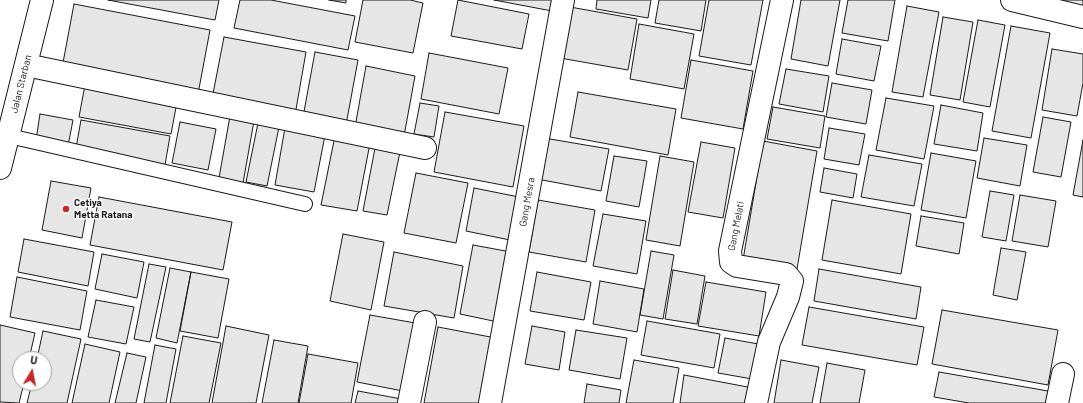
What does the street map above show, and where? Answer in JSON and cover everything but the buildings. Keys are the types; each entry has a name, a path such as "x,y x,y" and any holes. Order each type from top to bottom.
{"street":[{"name":"Jalan Starban","path":"0,168 42,0"},
{"name":"Gang Mesra","path":"490,403 563,0"},
{"name":"Gang Melati","path":"756,403 769,342 788,296 792,281 786,274 737,266 730,262 730,252 782,0"},
{"path":"1012,0 1083,17"},
{"path":"26,65 425,148"},
{"path":"408,403 425,322"},
{"path":"1057,403 1063,374"}],"lane":[{"path":"9,136 305,204"}],"place":[{"name":"Cetiya Metta Ratana","path":"66,209"}]}
